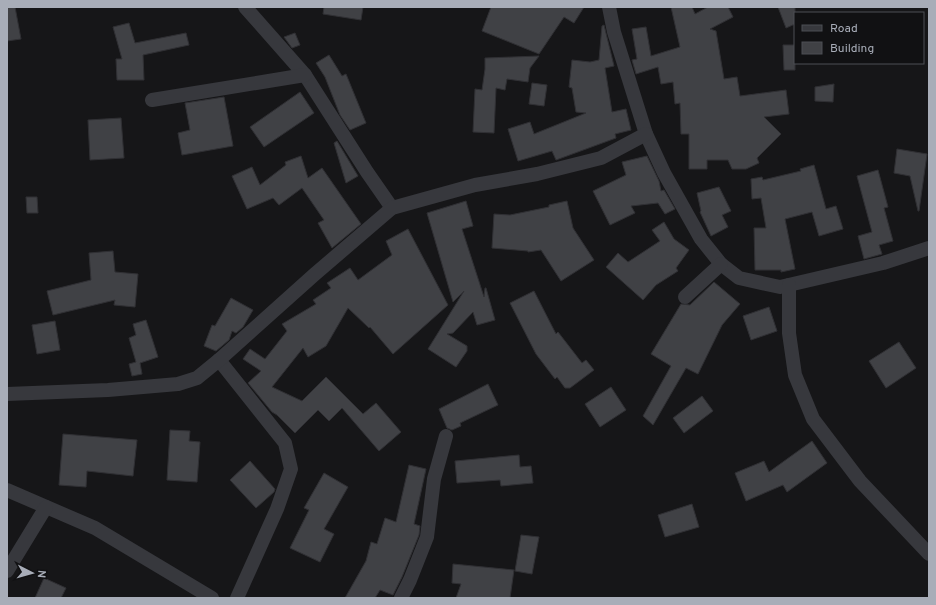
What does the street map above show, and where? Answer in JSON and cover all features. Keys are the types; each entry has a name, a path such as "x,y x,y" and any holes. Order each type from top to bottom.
{"street":[{"path":"245,7 305,75 367,172 392,208"},
{"path":"609,7 614,32 646,134 664,173 702,239 721,264 739,278 780,287 883,262 929,248"},
{"path":"152,100 305,75"},
{"path":"7,394 108,390 178,384 197,378 314,274 392,208 475,185 537,174 601,158 646,134"},
{"path":"685,297 721,264"},
{"path":"788,285 789,333 795,375 813,420 860,481 929,554"},
{"path":"219,360 285,443 291,469 277,509 238,598"},
{"path":"401,598 410,580 427,536 434,479 446,436"},
{"path":"7,490 95,528 206,597"},
{"path":"7,571 46,507"}],"building":[{"path":"7,7 15,7 21,39 7,41"},
{"path":"324,7 363,7 361,20 323,14"},
{"path":"491,7 584,7 574,23 564,17 539,54 482,31"},
{"path":"671,7 692,7 695,14 708,7 728,7 733,17 710,29 716,31 724,79 737,77 740,96 786,90 789,114 764,117 781,134 757,158 759,163 746,169 732,169 728,160 707,160 707,169 689,169 689,134 681,134 680,103 675,104 673,82 661,84 658,67 636,74 632,60 637,59 632,29 646,27 651,56 680,47"},
{"path":"778,7 795,7 794,24 786,28"},
{"path":"129,23 135,43 186,33 189,45 143,55 144,80 117,80 116,59 122,59 113,27"},
{"path":"604,25 614,66 605,68 612,112 626,109 631,130 615,134 616,138 556,160 552,151 518,161 508,129 530,122 534,134 586,113 576,112 572,88 569,87 572,60 590,62 599,60 602,26"},
{"path":"295,33 300,45 292,48 284,37"},
{"path":"783,45 794,45 795,70 784,70"},
{"path":"329,55 342,76 346,74 366,123 350,130 340,115 325,77 316,63"},
{"path":"539,56 530,68 528,82 507,79 505,90 496,88 494,133 473,132 475,89 482,90 485,58"},
{"path":"532,83 547,85 544,106 529,104"},
{"path":"834,84 833,102 815,101 815,87"},
{"path":"300,92 314,113 264,147 250,127"},
{"path":"224,97 233,146 182,155 178,133 190,130 185,103"},
{"path":"121,118 124,158 90,160 88,120"},
{"path":"337,141 358,176 346,183 334,143"},
{"path":"897,149 927,154 919,211 910,176 894,173"},
{"path":"301,156 308,178 322,168 361,224 332,248 318,223 324,220 302,188 279,205 273,198 247,209 232,176 252,167 260,185 286,165 285,162"},
{"path":"647,156 659,181 661,191 664,190 675,209 665,214 658,203 631,206 635,213 610,225 593,191 626,175 622,162"},
{"path":"814,165 826,209 836,206 843,229 819,236 812,212 785,219 795,269 781,272 781,270 755,270 754,228 766,228 761,198 752,199 751,179 762,177 763,180 801,171 800,169"},
{"path":"878,170 888,207 884,208 893,241 879,245 882,254 864,259 858,236 872,232 857,176"},
{"path":"719,187 731,211 722,215 728,227 711,236 700,212 697,193"},
{"path":"26,197 37,197 38,213 27,213"},
{"path":"466,201 473,226 462,229 484,297 486,288 495,320 477,325 473,312 453,333 447,334 467,346 467,351 456,367 428,349 464,291 453,302 427,213"},
{"path":"567,201 573,228 594,260 561,281 541,250 528,252 492,248 494,214 510,215 549,207 549,205"},
{"path":"664,222 674,239 689,250 676,268 678,271 656,285 643,300 606,267 618,253 628,262 660,241 652,230"},
{"path":"408,229 448,305 393,354 370,327 369,328 348,308 326,346 308,357 303,348 272,387 302,401 326,377 363,414 376,403 401,432 379,451 342,408 329,421 318,410 295,433 272,412 248,383 261,371 243,359 250,349 265,359 287,331 282,324 316,304 313,300 331,288 327,283 350,268 358,280 392,255 386,241"},
{"path":"113,251 115,272 138,274 135,307 114,305 115,300 53,315 47,291 91,280 89,253"},
{"path":"714,282 740,304 722,325 698,374 686,368 653,425 643,416 671,366 651,354 681,304 690,305"},
{"path":"534,291 556,334 558,332 582,363 586,360 594,370 570,388 565,388 557,377 555,379 536,354 510,303"},
{"path":"231,298 253,310 243,327 236,333 232,331 229,340 216,351 204,346 212,325 215,326"},
{"path":"769,307 777,331 751,340 743,316"},
{"path":"146,320 158,357 140,363 142,374 132,376 129,364 136,362 129,338 136,335 133,324"},
{"path":"55,321 60,350 37,354 32,325"},
{"path":"899,342 916,368 886,388 869,361"},
{"path":"488,384 498,405 460,423 461,426 452,430 447,428 439,409"},
{"path":"611,387 626,410 600,427 585,404"},
{"path":"702,396 713,411 684,433 673,418"},
{"path":"170,430 190,431 189,441 200,442 197,482 167,480"},
{"path":"63,434 137,440 133,476 87,471 86,487 59,485"},
{"path":"812,441 827,463 787,492 783,485 746,501 735,473 764,461 769,472"},
{"path":"519,455 520,467 531,466 533,483 501,486 500,480 457,483 455,461"},
{"path":"250,461 275,489 274,492 256,508 230,480"},
{"path":"409,465 426,469 414,524 420,526 419,535 402,577 393,595 380,590 375,598 345,598 366,561 371,542 377,544 385,518 396,522"},
{"path":"324,473 348,487 324,529 334,534 320,562 290,548 309,510 304,508"},
{"path":"692,504 699,527 665,537 658,515"},
{"path":"521,535 539,537 532,574 515,571"},
{"path":"453,564 514,570 510,598 456,598 461,584 452,583"},
{"path":"44,578 66,588 61,598 35,598"}]}
